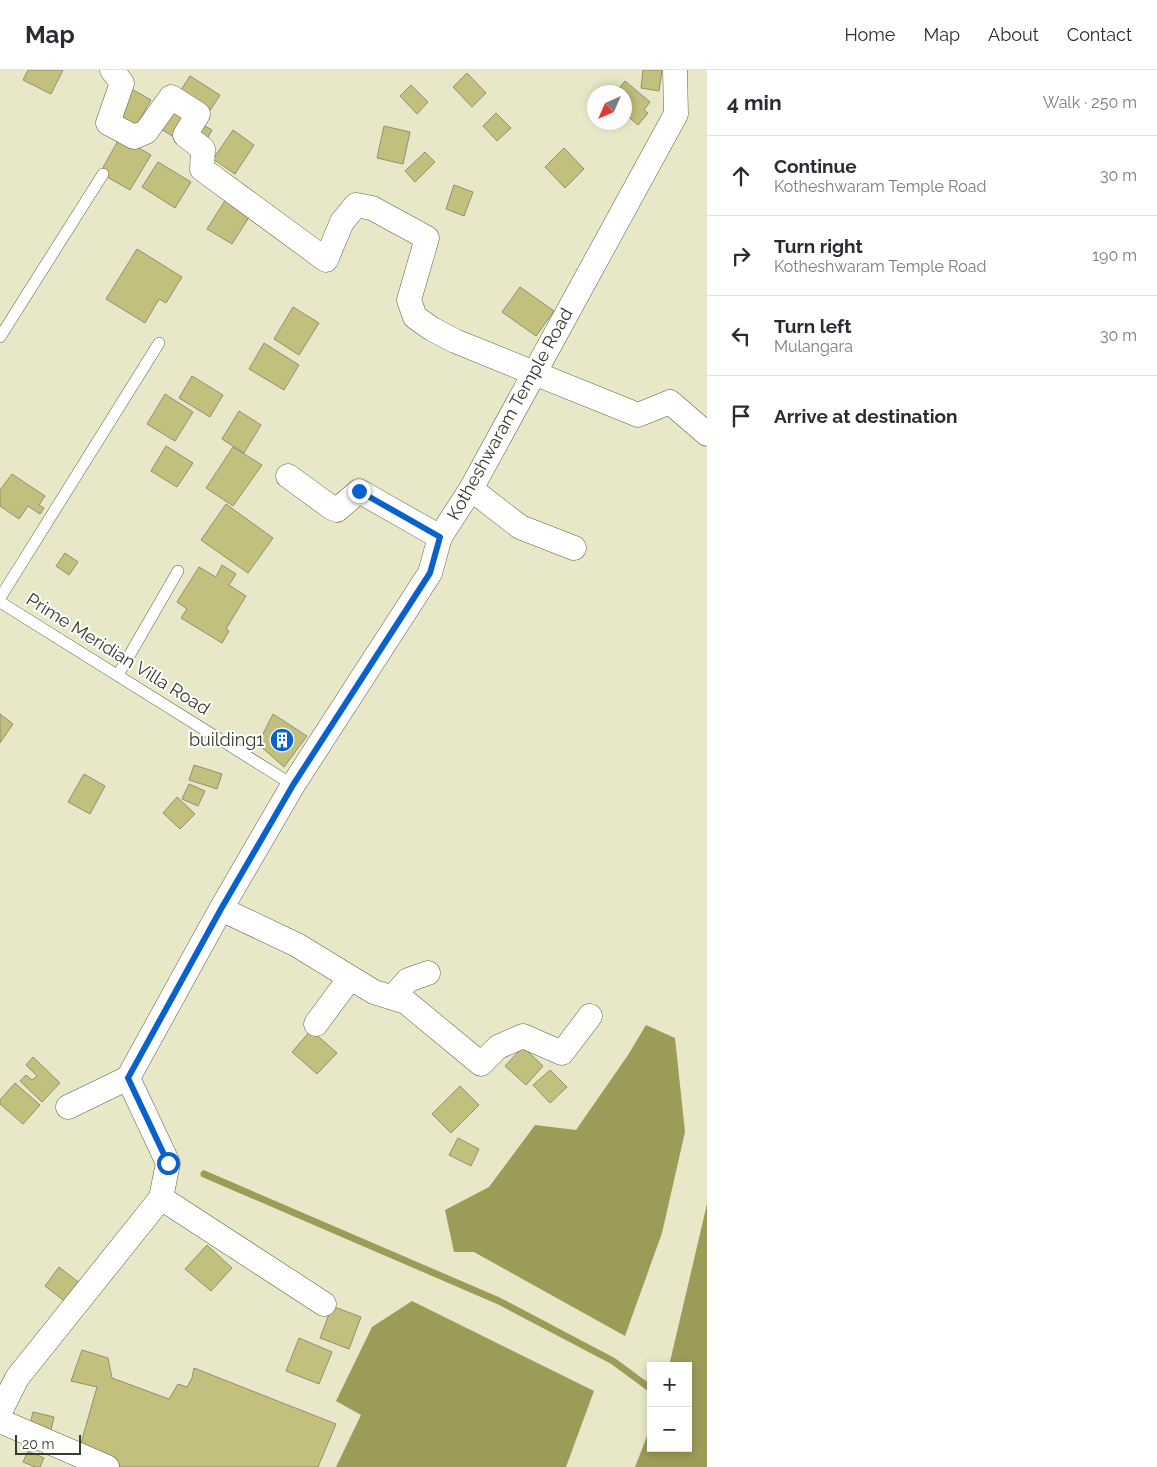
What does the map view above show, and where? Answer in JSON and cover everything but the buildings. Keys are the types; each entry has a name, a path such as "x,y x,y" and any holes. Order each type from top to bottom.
{"street":[{"path":"112,70 122,82 108,123 134,137 146,132 171,97 192,110 198,114 185,135 203,150 202,168 326,260 342,222 356,205 372,208 427,238 409,300 416,316 432,329 455,341 534,374 638,415 670,402 707,434"},
{"name":"Kotheshwaram Temple Road","path":"128,1078 221,909 293,785 430,573 440,537 471,489 676,114 675,70"},
{"path":"288,476 332,508 337,510 359,491 440,537"},
{"path":"471,489 520,527 574,548"},
{"path":"221,909 297,945 374,992 406,1002 481,1064 498,1047 524,1036 562,1053 590,1016"},
{"path":"392,998 408,980 428,973"},
{"path":"316,1024 350,978"},
{"path":"0,1412 17,1378 161,1198 168,1163 128,1078 68,1107"},
{"path":"161,1198 324,1304"},
{"path":"0,1421 108,1467"}],"lane":[{"path":"0,337 103,174"},
{"path":"0,600 159,343"},
{"path":"118,675 178,571"},
{"name":"Prime Meridian Villa Road","path":"0,600 293,785"}],"shaded area":[{"path":"646,1025 675,1038 685,1132 662,1233 625,1336 474,1252 454,1252 445,1210 489,1187 535,1125 576,1130 628,1055"},
{"path":"707,1204 707,1467 635,1467 647,1436 647,1452 692,1452 692,1362 670,1362"},
{"path":"412,1301 594,1391 566,1467 336,1467 361,1415 336,1401 372,1327"}],"waterway":[{"path":"204,1174 499,1301 613,1361 647,1386"}],"place":[{"name":"building1","path":"282,740"}],"route":[{"path":"168,1163 128,1078 221,909 293,785 430,573 440,537 359,491"}]}
